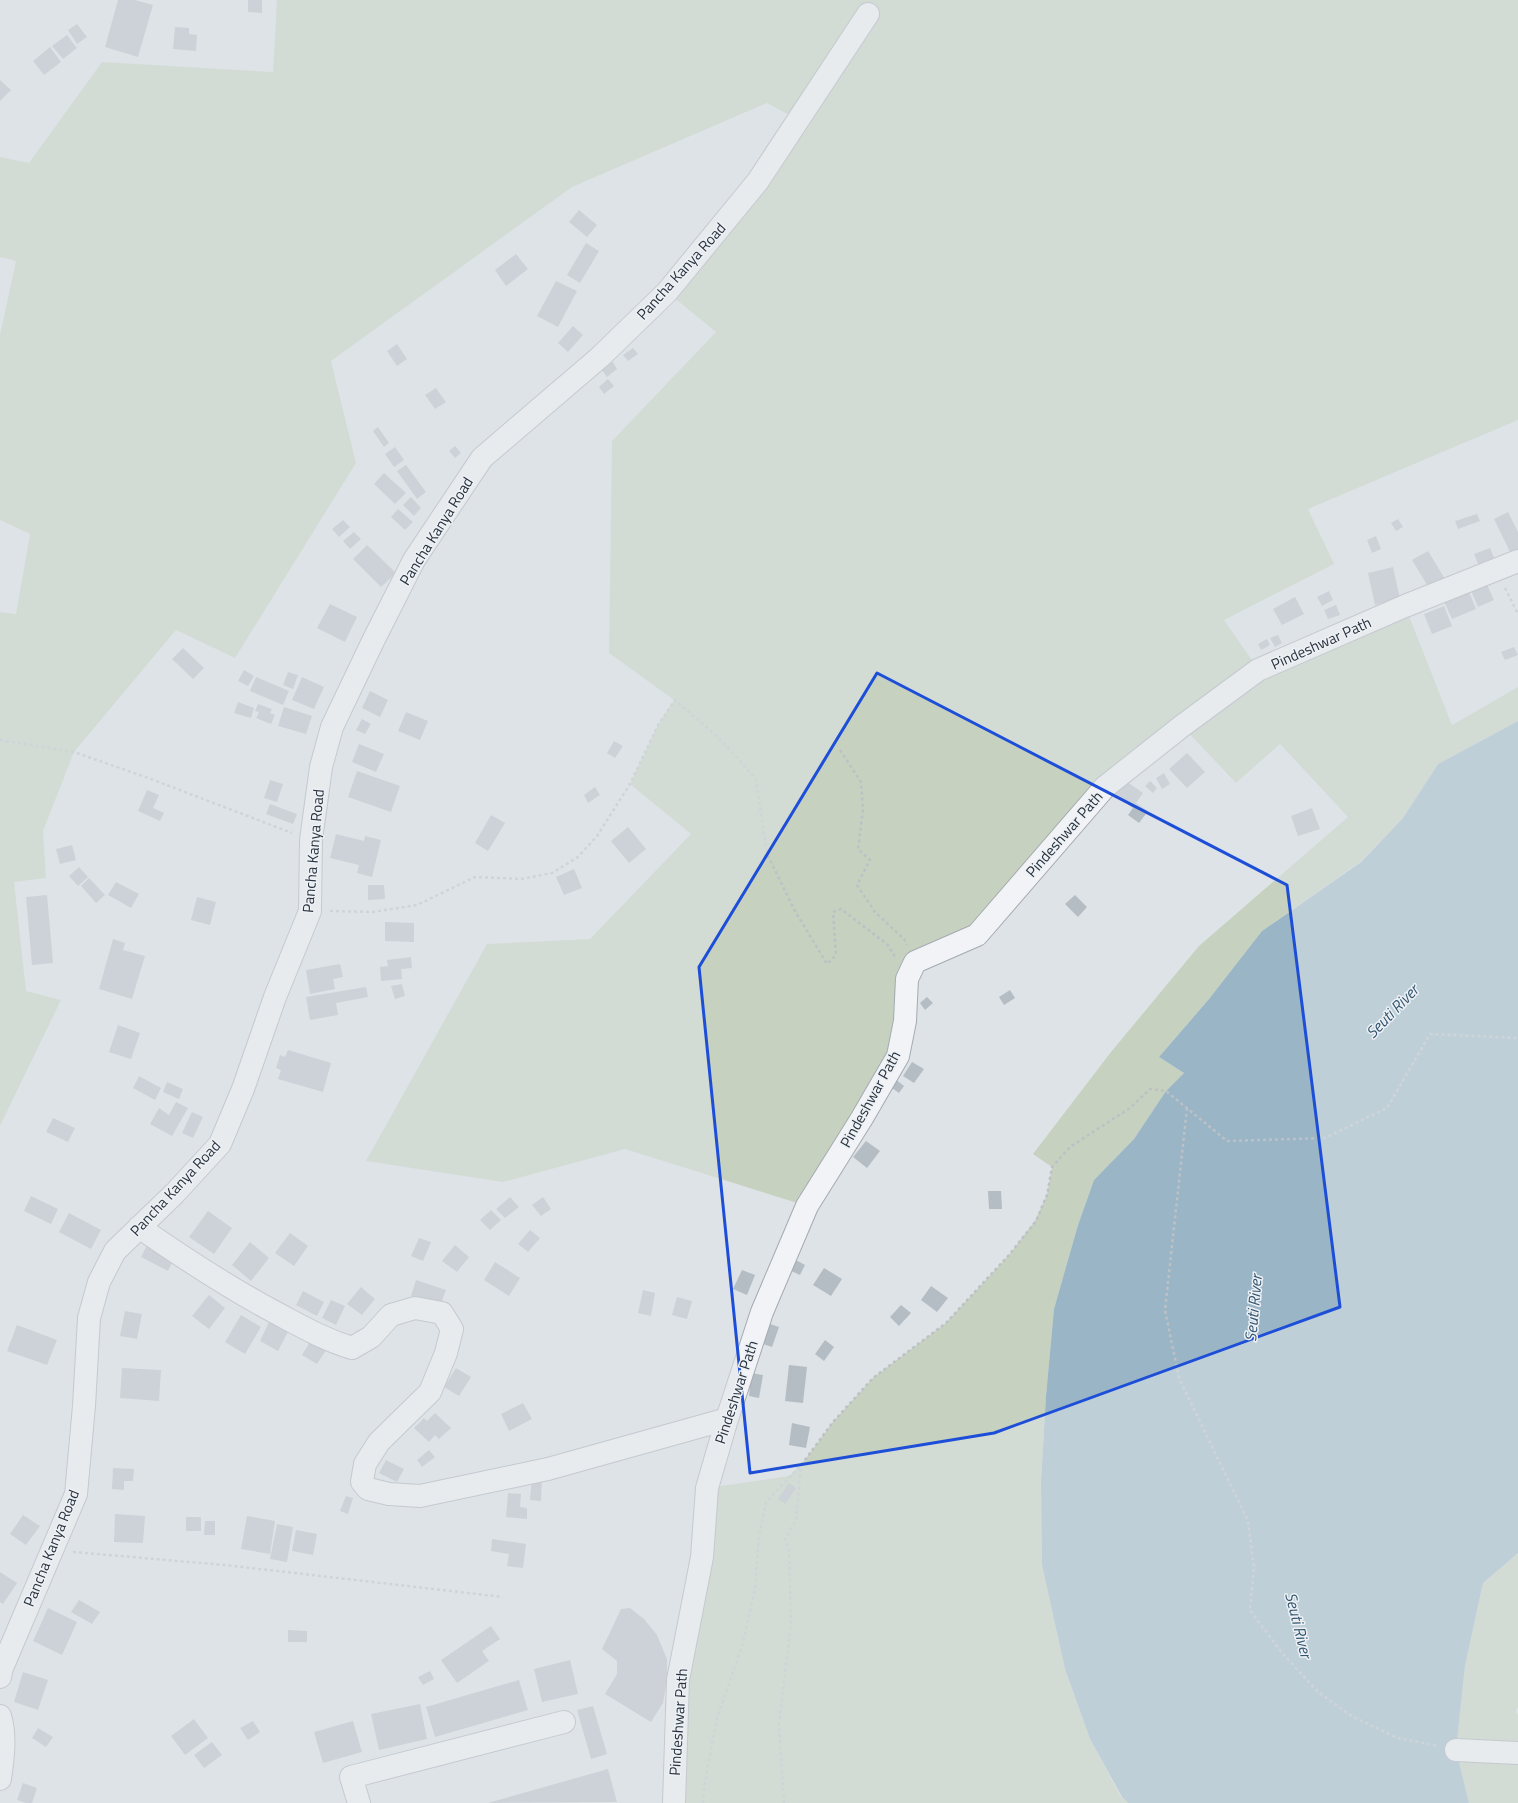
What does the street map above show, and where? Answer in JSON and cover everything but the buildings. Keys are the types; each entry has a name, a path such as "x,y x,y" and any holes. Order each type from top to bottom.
{"street":[{"name":"Pancha Kanya Road","path":"0,1677 2,1668 76,1494 84,1406 89,1318 99,1282 114,1250 174,1193 220,1144 243,1089 275,997 310,911 311,840 321,767 332,727 414,560 482,458 600,357 667,292 758,181 868,14"},
{"name":"Pindeshwar Path","path":"674,1803 678,1680 702,1557 708,1488 727,1419 762,1312 807,1206 862,1118 898,1056 905,1020 911,970 977,935 1105,787 1182,726 1258,670 1405,606 1518,561"},
{"path":"139,1227 191,1263 254,1301 330,1342 352,1348 371,1337 391,1315 415,1308 442,1313 452,1329 446,1354 430,1392 379,1442 365,1464 362,1482 368,1489 389,1494 420,1496 504,1477 548,1469 727,1419"},
{"path":"0,1716 2,1723 4,1753 0,1779"},
{"path":"359,1803 351,1777 564,1722"},
{"path":"1456,1750 1518,1753"}],"path":[{"path":"1497,570 1518,614"},
{"path":"310,911 373,912 416,905 476,877 521,879 552,873 578,857 597,836 630,784 658,725 675,700 720,739 756,778 767,854 795,911 827,964 836,955 833,912 841,909 888,945 911,970"},
{"path":"0,740 74,752 159,782 311,840"},
{"path":"840,750 861,782 863,810 858,849 870,860 857,885 875,912 904,939 911,970"},
{"path":"704,1803 704,1787 717,1718 743,1643 753,1595 759,1538 766,1502 802,1464 833,1422 873,1378 946,1323 1009,1255 1036,1221 1047,1195 1052,1167 1070,1147 1130,1108 1150,1089 1166,1091 1227,1141 1324,1138 1387,1108 1430,1034 1518,1038"},
{"path":"1186,1108 1165,1310 1179,1378 1248,1521 1254,1567 1250,1610 1282,1653 1318,1692 1353,1717 1398,1738 1456,1750"},
{"path":"784,1803 779,1724 791,1623 789,1550 785,1539 796,1520 802,1464"},
{"path":"52,1551 225,1565 503,1597"}],"highlighted area":[{"path":"877,673 1287,885 1340,1307 994,1433 750,1473 699,967"}],"green space":[{"path":"277,0 1518,0 1518,420 1308,509 1334,564 1224,620 1259,670 1405,606 1452,725 1518,687 1518,721 1438,764 1403,818 1360,862 1262,931 1209,999 1159,1057 1184,1073 1166,1091 1134,1139 1094,1180 1078,1225 1054,1309 1046,1396 1041,1482 1042,1565 1065,1669 1090,1739 1121,1797 1128,1803 674,1803 707,1488 789,1476 802,1464 833,1422 873,1378 946,1323 1009,1255 1035,1221 1047,1195 1052,1167 1033,1154 1111,1052 1199,946 1348,817 1280,744 1236,783 1182,726 1105,787 977,935 915,962 905,1021 807,1206 625,1149 503,1182 366,1161 487,944 590,939 691,834 630,784 658,725 674,700 609,653 612,441 716,332 667,292 798,120 767,103 572,187 331,361 356,463 235,658 176,630 74,752 43,831 46,878 14,882 26,991 61,1000 0,1126 0,612 16,614 30,534 0,520 0,335 16,261 0,257 0,157 29,163 102,62 273,72"},
{"path":"1518,1553 1518,1707 1516,1712 1518,1715 1518,1803 1469,1803 1456,1750 1465,1666 1483,1583"}],"water":[{"name":"Seuti River","path":"1518,721 1518,1553 1483,1583 1465,1666 1456,1750 1469,1803 1128,1803 1122,1797 1090,1739 1065,1669 1042,1565 1041,1482 1046,1396 1054,1309 1078,1225 1094,1180 1134,1139 1166,1091 1184,1073 1159,1057 1209,999 1262,931 1361,862 1403,818 1438,764"}]}
